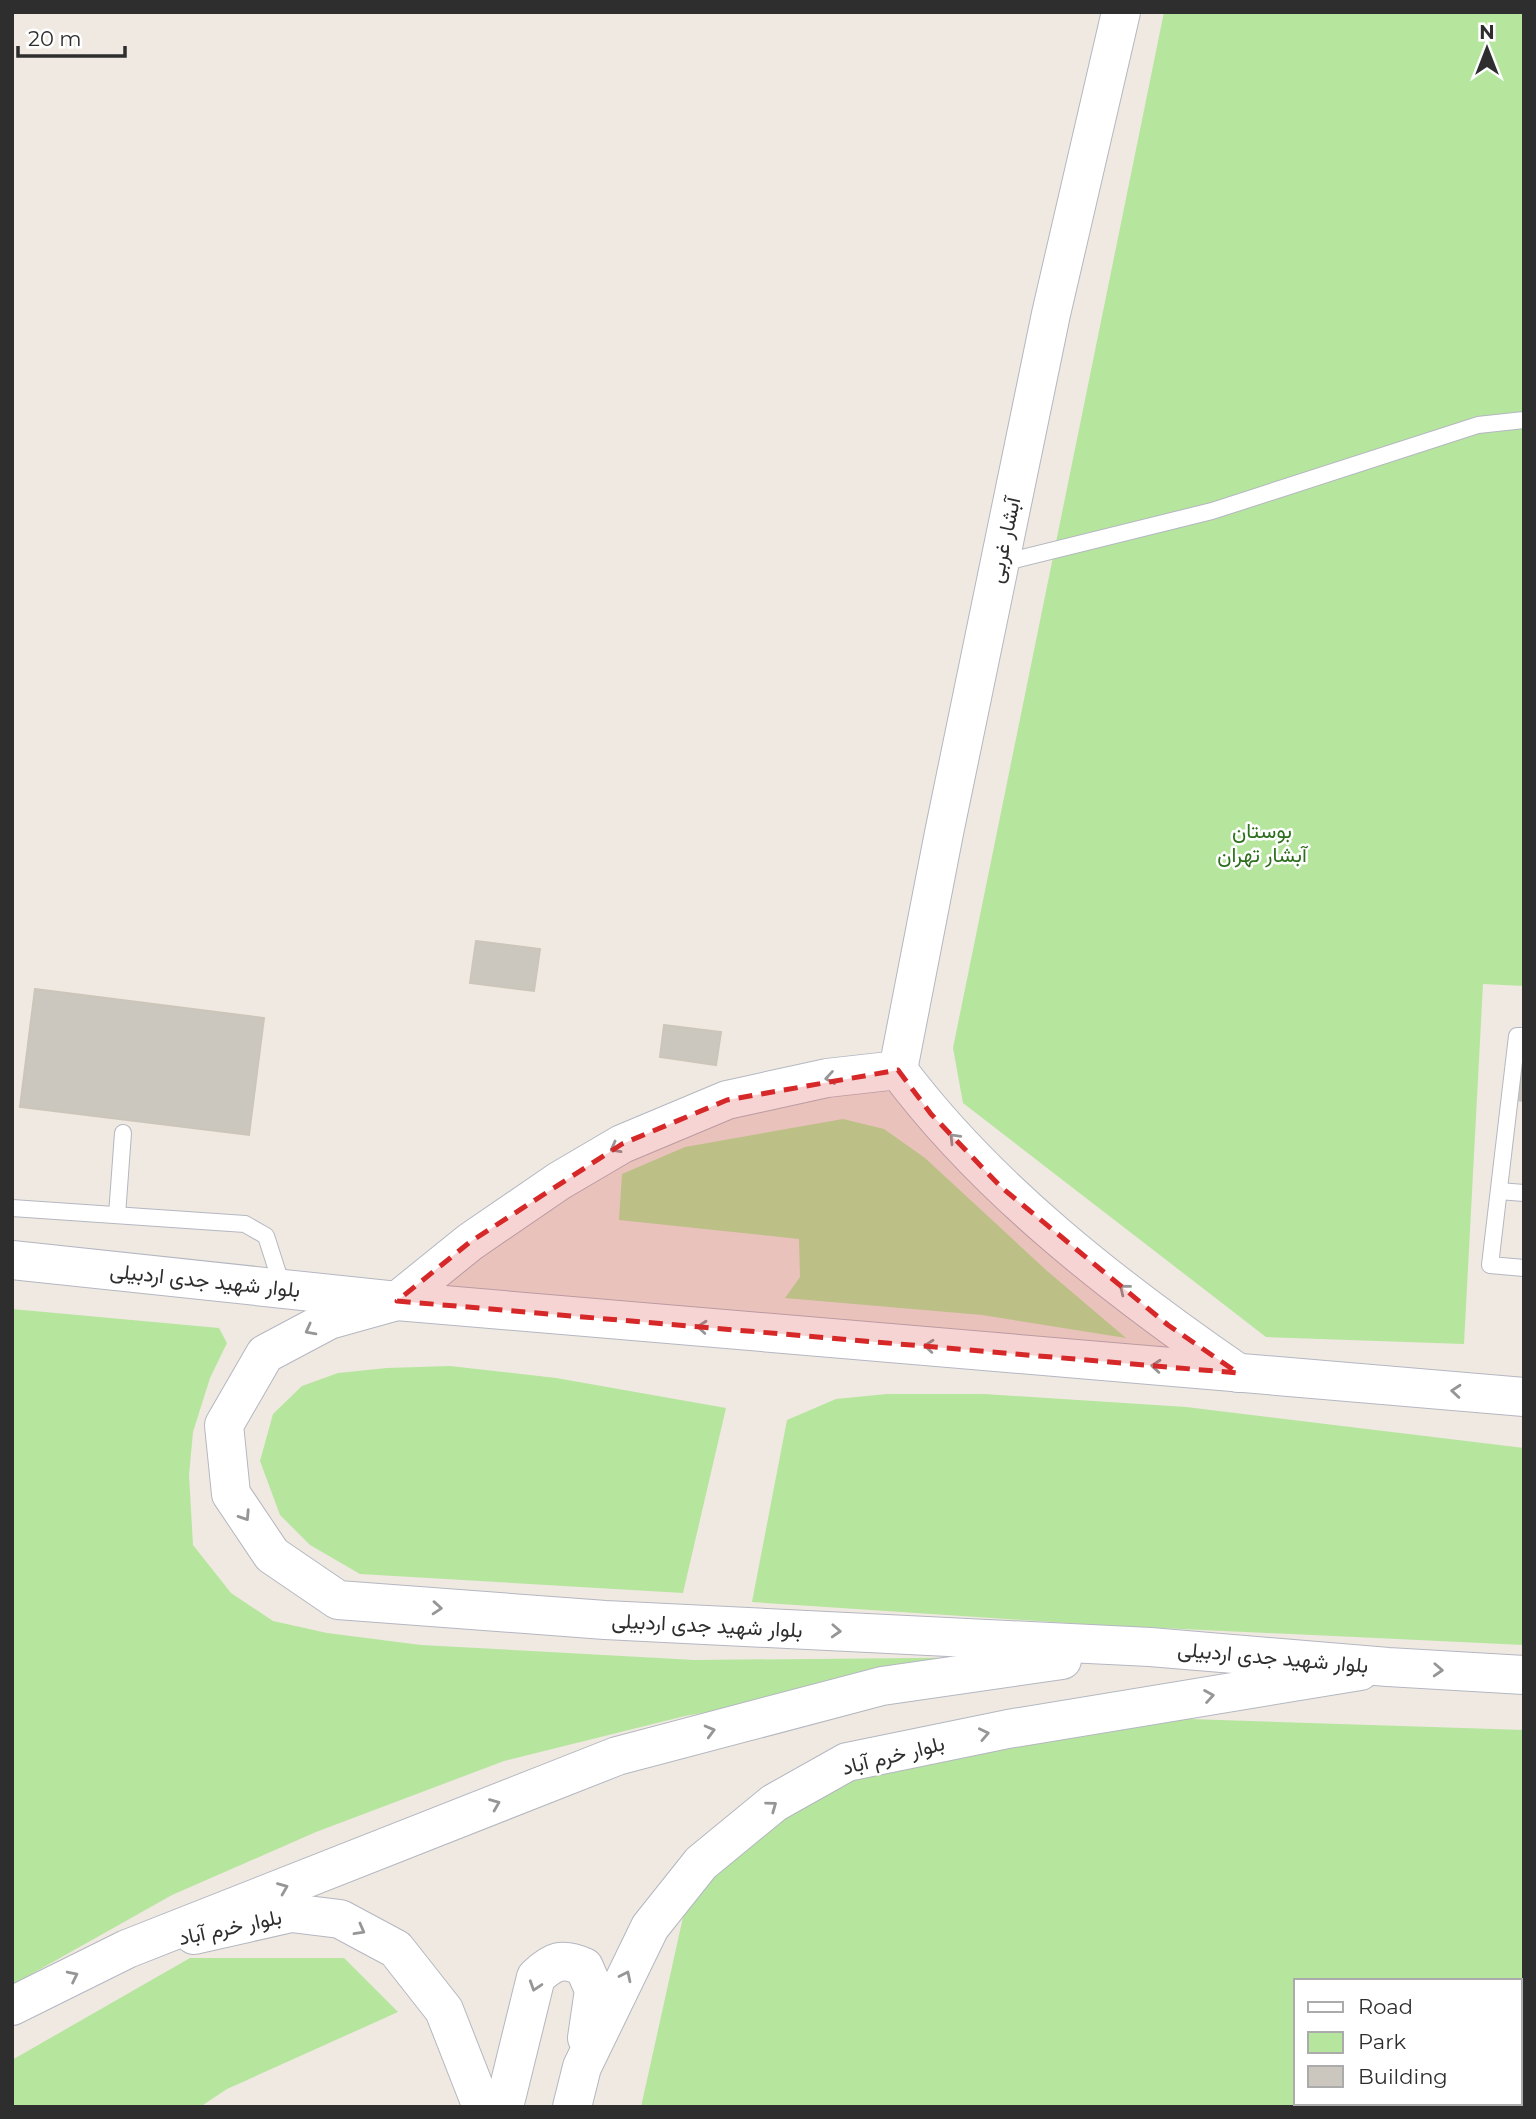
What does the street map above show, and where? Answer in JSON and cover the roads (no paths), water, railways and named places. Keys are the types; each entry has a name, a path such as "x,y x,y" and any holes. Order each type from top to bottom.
{"main road":[{"name":"آبشار غربی","path":"898,1070 1051,314 1121,12"},
{"path":"397,1301 470,1242 559,1181 622,1144 727,1100 827,1078 898,1070 931,1114 1001,1187 1168,1325 1238,1373"},
{"name":"بلوار شهید جدی اردبیلی","path":"12,1259 397,1301 1524,1397"},
{"name":"بلوار شهید جدی اردبیلی","path":"397,1301 328,1320 265,1354 224,1425 231,1494 272,1555 338,1600 605,1620 1150,1647 1388,1667 1524,1675"},
{"path":"12,2006 127,1950 617,1756 882,1686 1150,1647"},
{"name":"بلوار خرم آباد","path":"572,2107 582,2067 650,1927 701,1863 774,1803 847,1762 1008,1729 1388,1667"},
{"name":"بلوار خرم آباد","path":"127,1950 291,1913 340,1919 396,1950 444,2010 482,2107"},
{"path":"504,2107 536,1977 551,1963 570,1961 584,1967 594,1990 582,2067"}],"lane":[{"path":"999,564 1212,511 1478,425 1524,420"},
{"path":"1524,1036 1517,1036 1516,1108 1499,1191 1490,1265 1524,1268"},
{"path":"117,1215 123,1133"},
{"path":"1499,1191 1524,1193"},
{"path":"12,1208 244,1224 266,1237 283,1289"}],"park label":[{"name":"بوستان آبشار تهران","path":"1262,842"}]}
